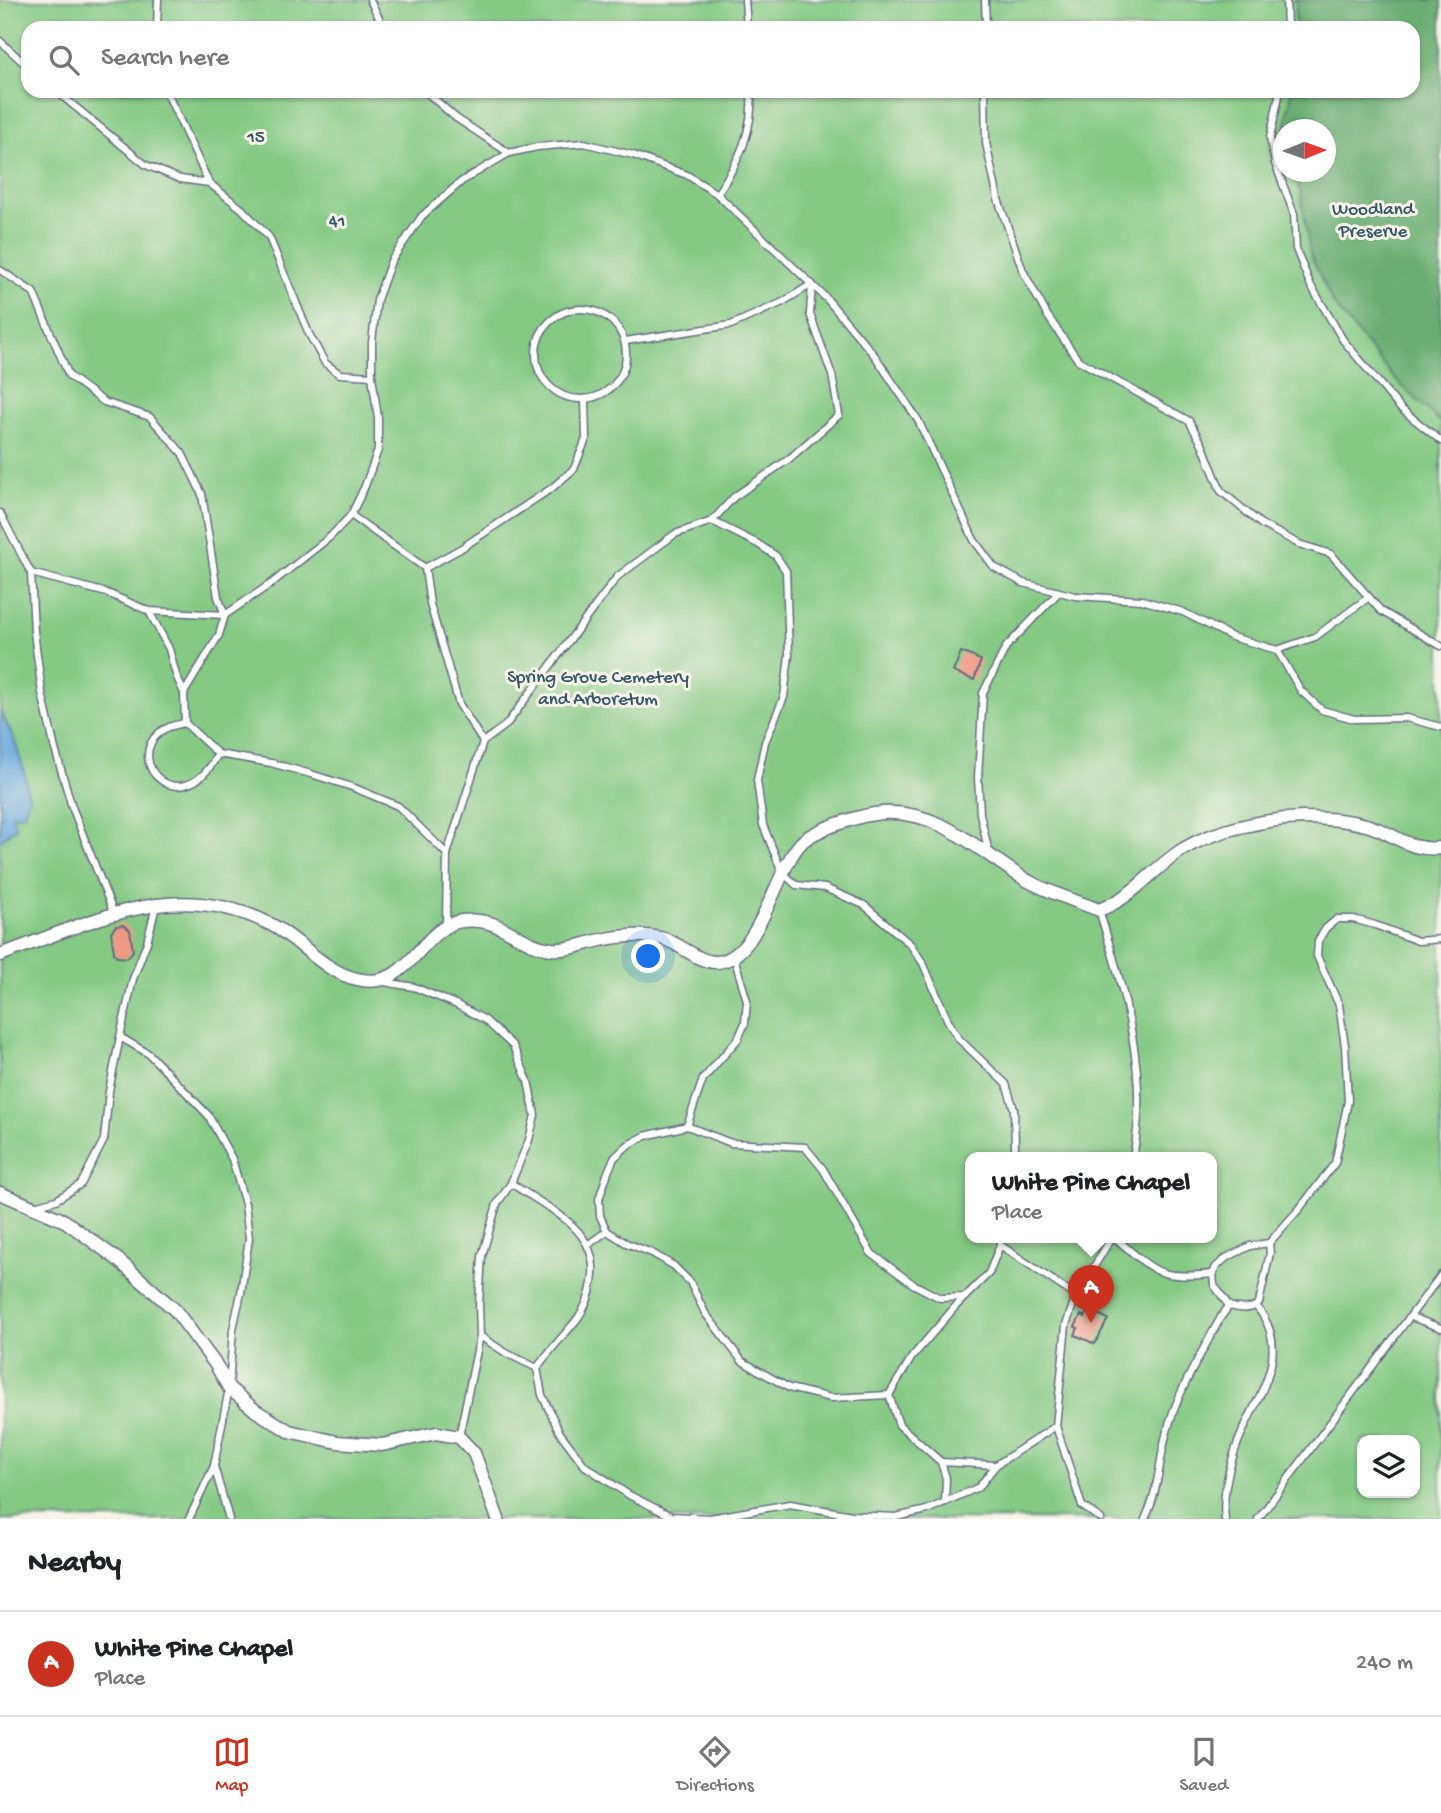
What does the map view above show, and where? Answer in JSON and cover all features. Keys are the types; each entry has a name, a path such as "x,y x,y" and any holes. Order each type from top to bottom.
{"street":[{"path":"0,955 114,914 156,904 211,904 273,926 331,968 357,979 382,981 405,967 446,927 461,921 480,921 502,926 550,949 633,936 664,939 704,960 717,962 734,957 761,923 782,872 802,841 853,818 882,813 914,814 948,826 1025,879 1099,910 1130,895 1175,855 1194,843 1266,821 1304,818 1344,821 1367,825 1425,850 1441,848"},
{"path":"0,1193 65,1221 117,1259 175,1310 216,1365 229,1388 256,1411 289,1431 337,1442 382,1445 436,1433 459,1437 474,1453 498,1519"}],"lane":[{"path":"157,21 158,0"},
{"path":"370,0 380,21"},
{"path":"985,0 986,21"},
{"path":"1286,0 1287,21"},
{"path":"743,1 746,21"},
{"path":"0,41 21,60"},
{"path":"65,98 146,165 180,179 209,183"},
{"path":"169,98 209,183 242,209 269,237 309,334 325,363 340,374 372,376"},
{"path":"433,98 456,118 509,153"},
{"path":"717,194 732,172 746,143 751,98"},
{"path":"985,98 986,143 998,199 1023,271 1047,315 1078,360 1189,421 1202,444 1220,491 1261,524 1299,544 1331,554 1381,611 1441,646"},
{"path":"1279,98 1270,138 1275,163 1294,214 1296,249 1310,284 1343,340 1400,408 1441,440"},
{"path":"31,573 107,593 149,611 225,615 321,545 351,515 365,486 377,450 372,342 377,300 391,261 422,216 463,181 509,153 537,147 584,143 633,155 687,176 717,194 812,284 875,356 918,421 974,540 994,567 1023,583 1075,596 1142,600 1183,612 1232,637 1277,650 1315,637 1369,597"},
{"path":"0,270 33,292 69,376 103,402 150,418 182,453 202,494 218,597 225,615 219,635 184,693"},
{"path":"625,341 731,325 783,302 812,284"},
{"path":"446,927 447,854 483,742 506,725 617,577 675,534 712,521 734,498 789,459 839,415 832,375 810,314 812,284"},
{"path":"577,309 593,310 607,316 618,327 625,341 625,363 617,382 606,392 584,399 565,396 553,389 543,379 537,365 536,350 540,335 549,322 562,313 577,309"},
{"path":"425,568 460,549 552,488 574,468 586,439 584,399"},
{"path":"0,513 31,573 34,632 42,692 55,749 72,807 114,914"},
{"path":"351,515 425,568 430,604 459,704 483,742"},
{"path":"712,521 758,544 776,556 786,570 789,655 784,697 765,742 757,780 763,825 782,872 796,885 825,888 864,905 910,944 923,963 959,1040 1006,1084 1014,1109 1014,1152"},
{"path":"989,853 980,814 978,777 983,693 1006,647 1059,592"},
{"path":"149,611 169,649 184,693 185,723 218,754 248,758 301,771 352,787 398,806 447,854"},
{"path":"1277,650 1301,691 1322,710 1354,719 1406,718 1441,727"},
{"path":"185,723 169,727 158,734 149,747 152,771 159,780 170,786 182,787 193,783 204,775 218,754"},
{"path":"32,1206 56,1200 81,1184 104,1140 108,1091 133,979 147,942 156,904"},
{"path":"1099,910 1120,979 1130,1026 1138,1084 1139,1129 1134,1152"},
{"path":"1255,1306 1239,1309 1229,1306 1214,1286 1213,1274 1216,1266 1250,1246 1269,1243 1300,1208 1335,1163 1348,1101 1345,1046 1339,1005 1317,956 1318,941 1326,928 1337,919 1353,919 1375,925 1418,942 1441,939"},
{"path":"687,1125 703,1079 738,1039 746,1023 747,1001 734,957"},
{"path":"382,981 414,987 485,1020 513,1046 528,1081 535,1115 529,1140 511,1183 497,1205 482,1256 478,1303 480,1336 459,1437"},
{"path":"120,1037 149,1054 208,1115 232,1159 245,1204 249,1238 233,1329 229,1388 214,1466 189,1519"},
{"path":"889,1395 831,1398 789,1388 742,1361 705,1313 690,1282 674,1266 607,1231 600,1216 599,1199 614,1158 628,1145 645,1136 687,1125 731,1143 805,1147 823,1169 871,1253 913,1284 940,1298 965,1297"},
{"path":"511,1183 563,1218 589,1244 595,1265 590,1296 578,1317 537,1368 542,1395 560,1433 584,1466 629,1495 671,1516 710,1518 790,1504 814,1510 895,1518 927,1510 979,1487 996,1465 1056,1426"},
{"path":"589,1244 607,1231"},
{"path":"945,1502 946,1478 941,1462 899,1425 889,1395 912,1356 989,1273 999,1243"},
{"path":"1003,1243 1076,1297"},
{"path":"1101,1519 1082,1506 1056,1426 1066,1325 1076,1297 1109,1243"},
{"path":"1120,1243 1152,1270 1167,1275 1213,1274"},
{"path":"1255,1306 1263,1291 1270,1253 1269,1243"},
{"path":"1258,1519 1441,1275"},
{"path":"1145,1519 1151,1506 1166,1436 1178,1398 1229,1306"},
{"path":"1225,1519 1228,1480 1237,1446 1266,1387 1272,1365 1268,1321 1255,1306"},
{"path":"1411,1317 1441,1328"},
{"path":"480,1336 537,1368"},
{"path":"941,1462 996,1465"},
{"path":"214,1466 229,1519"},
{"path":"814,1510 825,1519"}],"green space":[{"name":"Spring Grove Cemetery and Arboretum","path":"0,0 1441,0 1441,1519 0,1519"},
{"name":"Woodland Preserve","path":"1296,0 1441,0 1441,423 1393,377 1333,304 1310,254 1301,194 1297,182 1336,182 1336,119 1287,119 1291,98 1420,98 1420,21 1295,21"}],"water":[{"path":"0,711 14,739 29,798 24,814 12,815 16,827 0,841"}],"building":[{"path":"961,652 981,660 974,680 953,672"},
{"path":"123,925 130,930 133,951 127,958 118,957 114,953 111,932 116,926"},
{"path":"1089,1309 1108,1319 1095,1344 1075,1335 1078,1328 1075,1327 1081,1315 1085,1317"}],"place":[{"name":"White Pine Chapel","path":"1091,1323"}],"park label":[{"name":"15","path":"256,138"},
{"name":"41","path":"337,222"}]}
